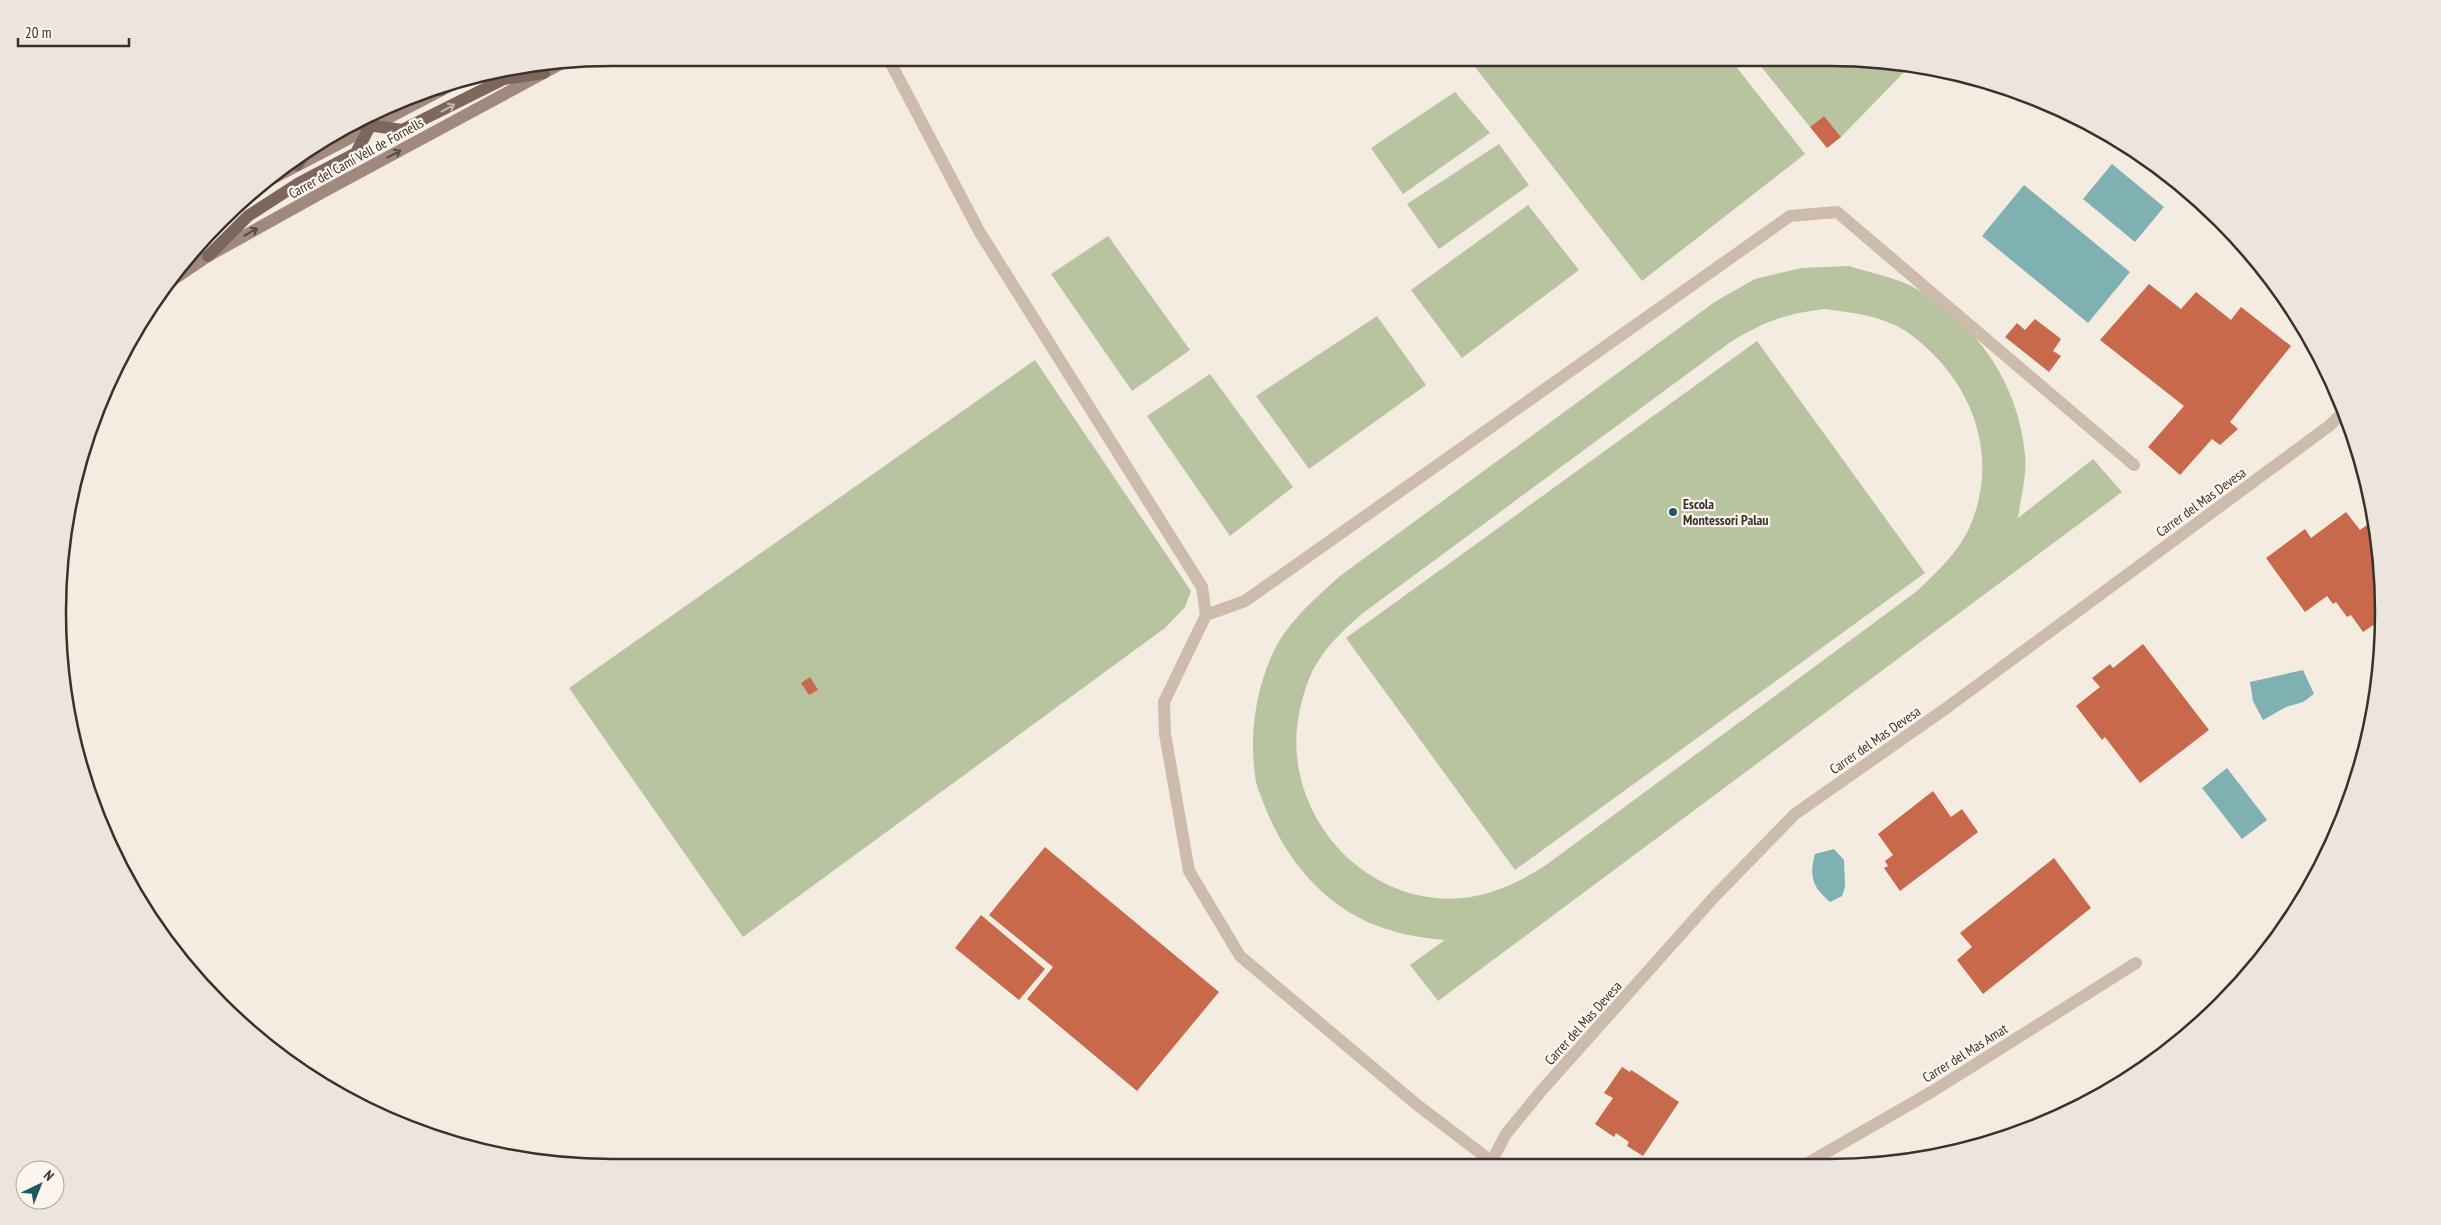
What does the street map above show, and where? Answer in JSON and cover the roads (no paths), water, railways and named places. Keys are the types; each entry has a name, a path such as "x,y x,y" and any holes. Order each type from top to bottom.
{"main road":[{"path":"373,122 402,130 504,79 544,73"},
{"path":"208,256 248,216 299,183 356,153 369,124"}],"street":[{"path":"892,66 979,231 1202,587 1206,615 1164,702 1165,734 1188,871 1240,956 1416,1104 1486,1159"},
{"name":"Carrer del Camí Vell de Fornells","path":"186,271 208,256 549,70"},
{"name":"Carrer del Camí Vell de Fornells","path":"317,153 346,136"},
{"path":"1206,615 1245,601 1790,216 1837,212 2134,465"},
{"name":"Carrer del Mas Devesa","path":"1492,1159 1506,1134 1542,1090 1715,896 1795,814 1945,709 2321,432 2338,417"},
{"name":"Carrer del Mas Amat","path":"1815,1159 1933,1091 2136,963"}],"water":[{"path":"2112,164 2164,207 2135,242 2083,199"},
{"path":"2024,185 2130,272 2088,323 1982,236"},
{"path":"2303,670 2314,694 2303,702 2286,707 2263,720 2253,701 2250,682"},
{"path":"2227,768 2267,820 2242,839 2202,788"},
{"path":"1834,849 1844,860 1845,887 1842,896 1830,902 1816,886 1812,869 1815,854"}],"place":[{"name":"Escola Montessori Palau","path":"1673,512"}]}
